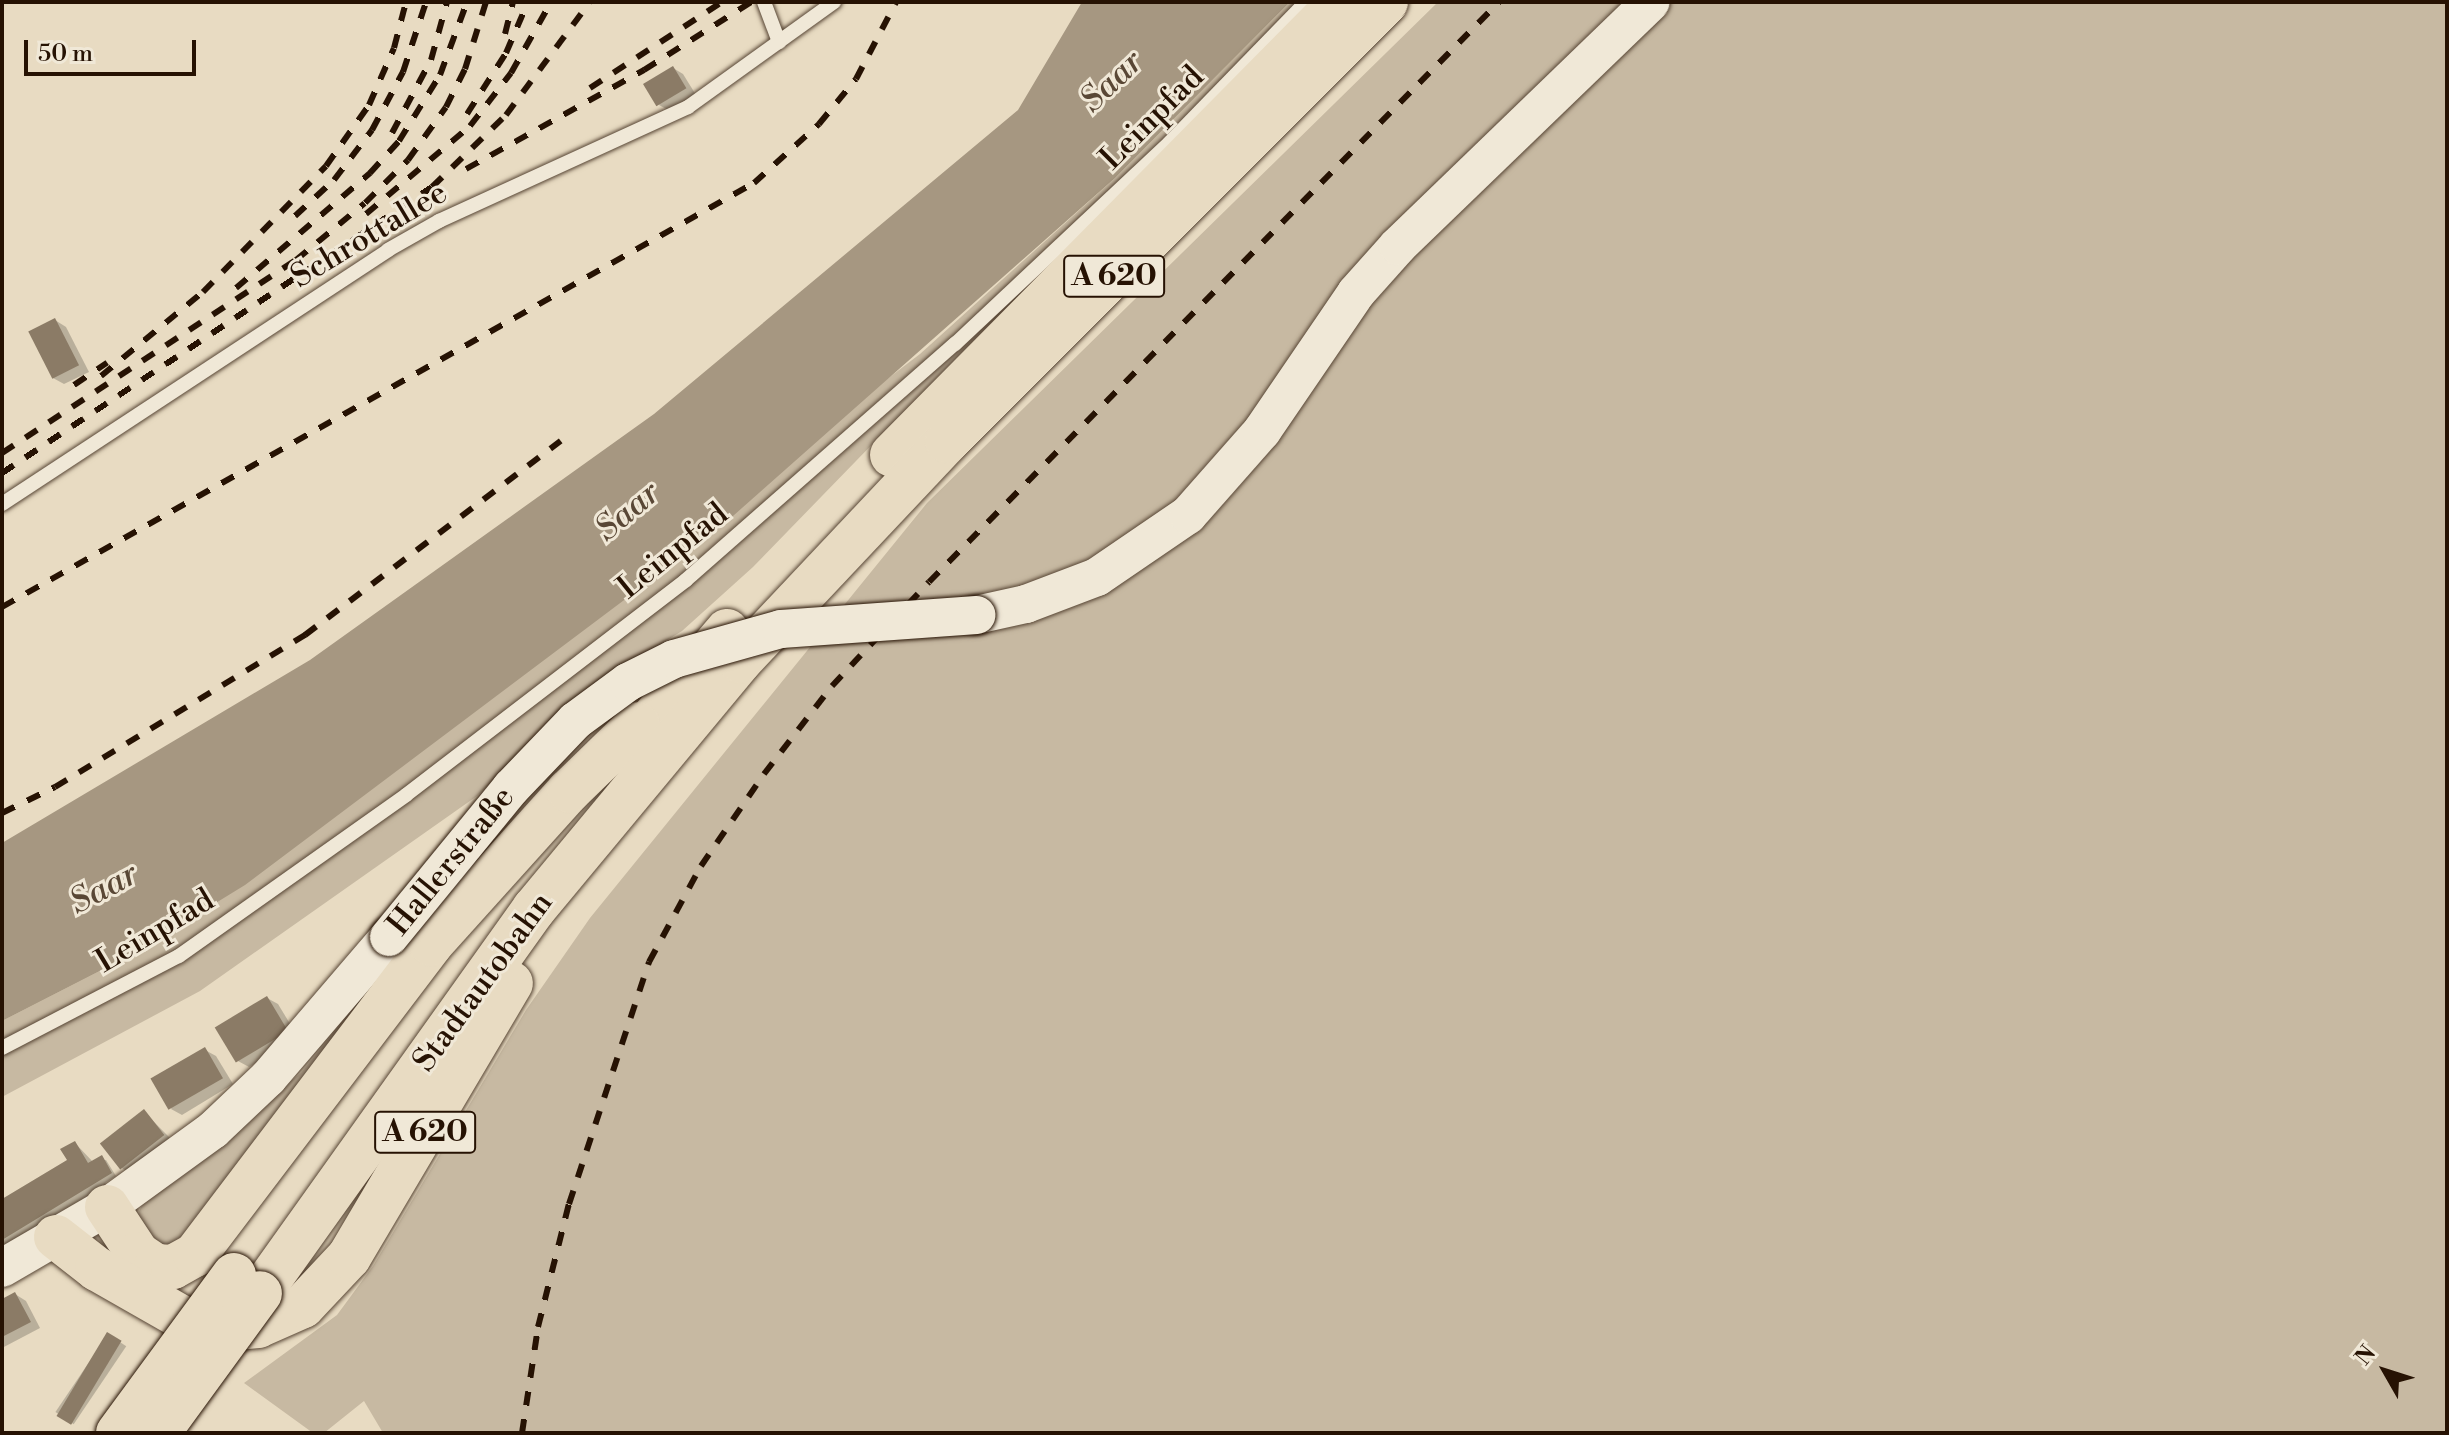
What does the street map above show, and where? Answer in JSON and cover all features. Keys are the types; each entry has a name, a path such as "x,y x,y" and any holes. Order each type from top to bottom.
{"highway":[{"name":"A 620","path":"56,1237 97,1269 190,1322 225,1329 258,1326 303,1306 349,1257 513,979 685,702 832,541 1340,2"},
{"name":"A 620","path":"832,541 1386,2"},
{"name":"Stadtautobahn","path":"158,1433 247,1284 534,909 685,702 740,661 832,541"},
{"path":"107,1207 138,1254 156,1266 173,1267 195,1255 431,944 569,791 685,702"},
{"name":"A 620","path":"118,1433 247,1284"}],"street":[{"name":"Hallerstraße","path":"2,1268 107,1207 213,1130 268,1078 511,788 575,721 628,682 674,659 781,629 976,615 1026,604 1097,577 1188,515 1235,466 1356,293 1398,246 1651,2"}],"lane":[{"path":"764,2 779,42"},
{"name":"Schrottallee","path":"2,504 388,250 439,221 688,107 834,2"},
{"name":"Leinpfad","path":"2,1048 179,956 419,786 686,580 955,344 1170,142 1306,2"}],"shaded area":[{"path":"1290,2 1302,2 753,567 682,631 588,688 477,796 200,991 2,1097 2,1021 131,955 920,354 1115,178"},
{"path":"1438,2 2447,2 2447,1433 383,1433 364,1401 324,1433 313,1433 244,1383 337,1315 373,1266 526,1010 590,918 927,503"},
{"path":"354,1008 195,1229 166,1247 153,1245 138,1214 144,1200 301,1073"}],"water":[{"name":"Saar","path":"1082,2 1290,2 1115,178 716,531 245,885 131,955 2,1021 2,843 310,660 654,414 1018,110"}],"building":[{"path":"673,66 686,88 656,106 643,84"},
{"path":"55,318 79,365 52,379 28,332"},
{"path":"267,996 288,1031 236,1063 215,1027"},
{"path":"205,1047 223,1078 168,1110 150,1078"},
{"path":"144,1109 164,1135 120,1169 100,1143"},
{"path":"75,1141 88,1163 102,1155 112,1173 2,1240 2,1199 67,1160 60,1149"},
{"path":"15,1292 31,1322 2,1337 2,1299"},
{"path":"107,1332 122,1341 71,1425 57,1416"}],"railway":[{"path":"101,376 203,292 326,166 369,105 394,48 406,2"},
{"path":"295,216 334,180 372,130 403,72 426,2"},
{"path":"392,133 431,60 447,2"},
{"path":"236,288 370,173 399,141 440,75 467,2"},
{"path":"2,453 296,260 365,203 408,160 446,107 465,69 486,2"},
{"path":"505,34 513,2"},
{"path":"467,114 506,53 528,2"},
{"path":"366,214 470,126 511,73 551,2"},
{"path":"2,473 432,187 506,115 590,2"},
{"path":"590,88 722,2"},
{"path":"466,169 644,70 751,2"},
{"path":"2,607 754,183 819,124 856,79 896,2"},
{"path":"522,1433 538,1327 569,1204 649,962 701,866 764,774 832,686 929,582 1499,2"},
{"path":"74,385 107,363"},
{"path":"2,813 55,787 305,635 561,441"}]}
